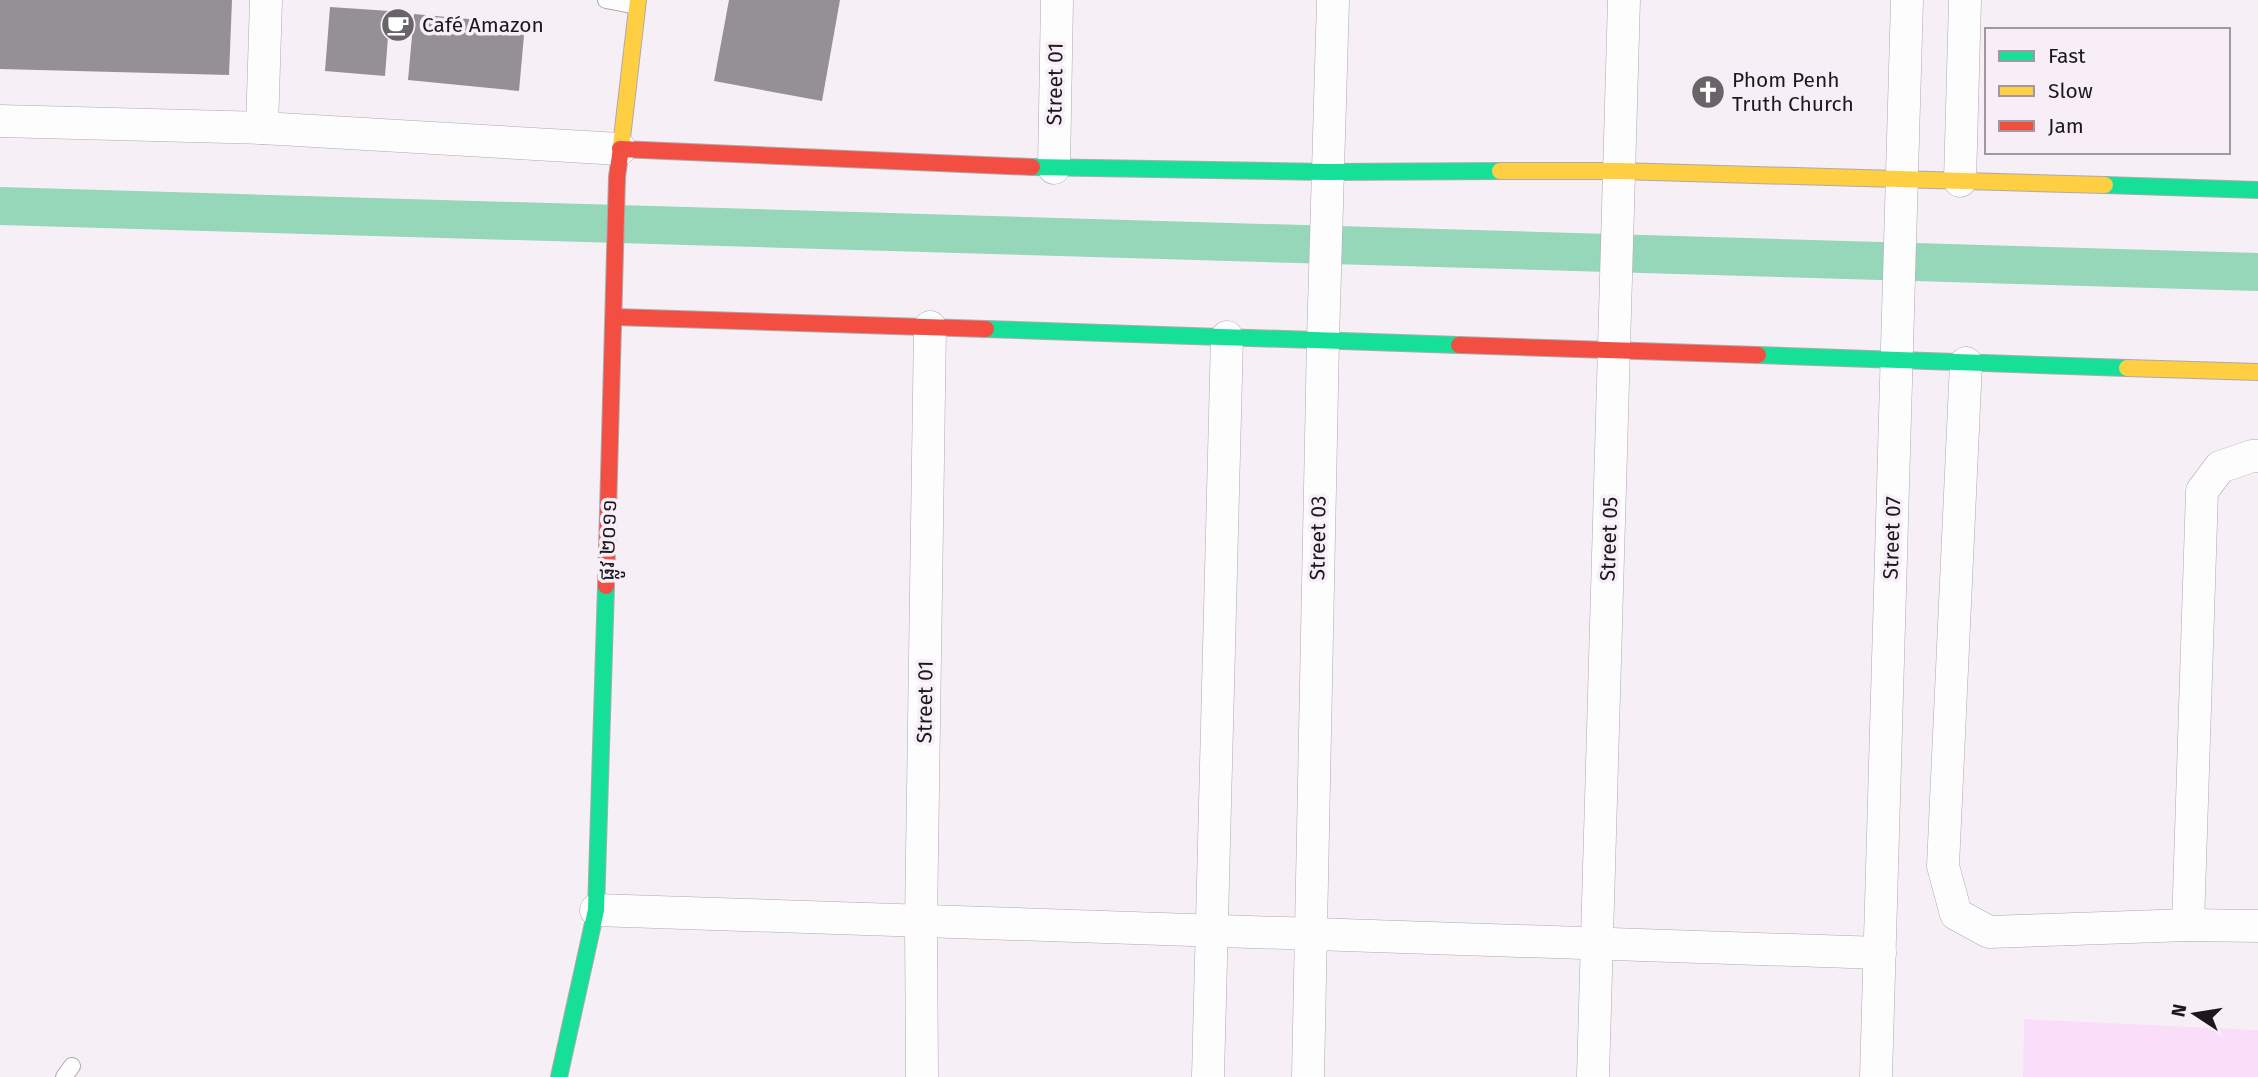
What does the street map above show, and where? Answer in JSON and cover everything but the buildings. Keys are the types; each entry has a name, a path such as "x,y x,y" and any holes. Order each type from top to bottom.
{"street":[{"path":"262,128 266,0"},
{"name":"Street 01","path":"1054,168 1057,0"},
{"name":"Street 03","path":"1308,1077 1323,333 1333,0"},
{"name":"Street 05","path":"1593,1077 1624,0"},
{"name":"Street 07","path":"1876,1077 1907,0"},
{"path":"1960,181 1965,0"},
{"name":"ផ្លូវ ២០១១","path":"559,1077 596,910 618,163 638,3"},
{"path":"0,121 262,128 618,163 1054,168 1902,194 1960,181 2258,190"},
{"path":"615,317 1227,337 1323,333 1614,341 1966,363 2258,372"},
{"name":"Street 01","path":"922,1077 921,922 930,327"},
{"path":"1208,1077 1227,337"},
{"path":"1966,363 1943,866 1956,914 1989,932 2188,925 2258,926"},
{"path":"2188,925 2202,491 2220,467 2258,456"},
{"path":"596,910 1880,953"}],"lane":[{"path":"606,0 638,3"}],"shaded area":[{"path":"2024,1019 2258,1030 2258,1077 2023,1077"}],"waterway":[{"path":"0,206 2258,272"}],"traffic: fast":[{"path":"1032,167 1327,172 1500,171"},
{"path":"2105,185 2258,190"},
{"path":"986,329 1459,345"},
{"path":"1758,355 2127,368"},
{"path":"559,1077 596,910 606,586"}],"traffic: slow":[{"path":"620,155 638,0"},
{"path":"1500,171 1619,171 2105,185"},
{"path":"2127,368 2258,372"}],"traffic: jam":[{"path":"620,149 1032,167"},
{"path":"606,586 617,177 620,155"},
{"path":"615,317 986,329"},
{"path":"1459,345 1758,355"}],"place":[{"name":"Café Amazon","path":"398,25"},
{"name":"Phom Penh Truth Church","path":"1708,92"}]}
